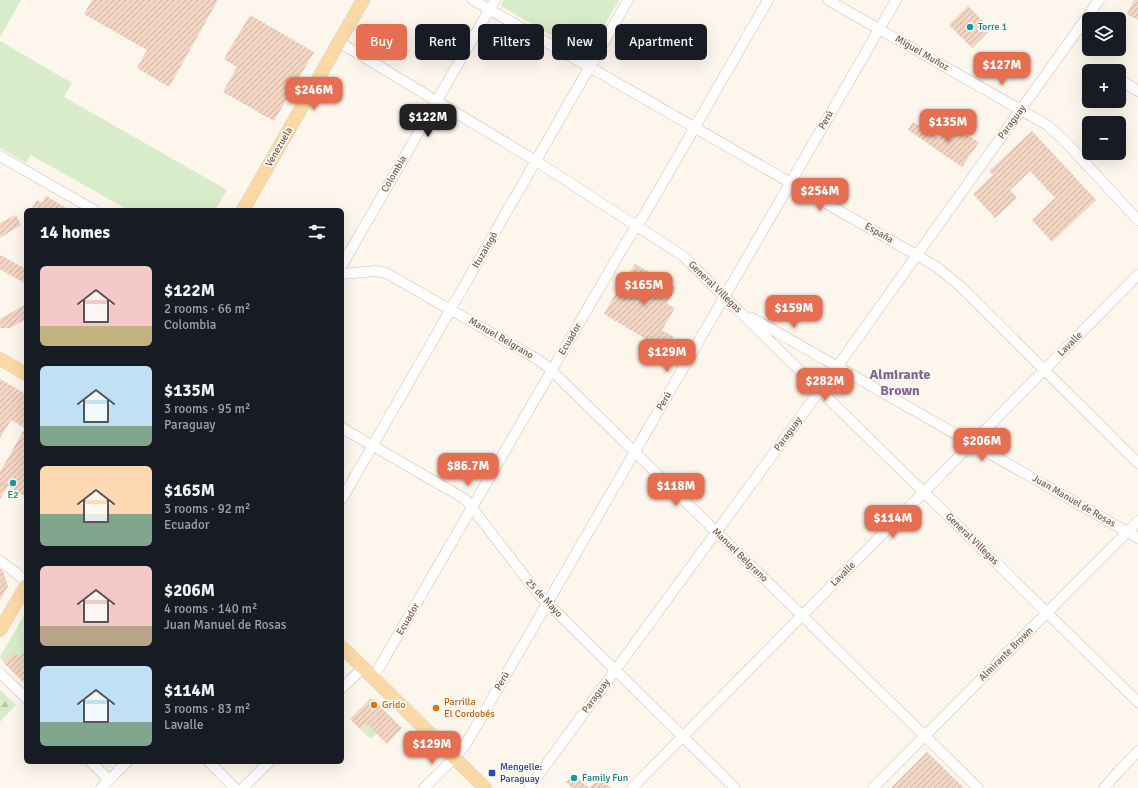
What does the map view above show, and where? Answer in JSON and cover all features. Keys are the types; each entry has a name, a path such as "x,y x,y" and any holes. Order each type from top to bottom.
{"main road":[{"name":"Venezuela","path":"244,208 363,0"},
{"path":"0,359 24,369"},
{"path":"0,630 24,589"},
{"path":"344,649 485,788"}],"street":[{"name":"España","path":"474,0 936,267 954,281 1138,463"},
{"name":"Colombia","path":"344,262 495,0"},
{"name":"Ituzaingó","path":"344,496 628,0"},
{"name":"Ecuador","path":"373,678 552,370 646,212 768,0"},
{"name":"Miguel Muñoz","path":"828,0 1047,125 1059,135 1138,220"},
{"name":"Perú","path":"424,788 454,758 467,742 896,0"},
{"name":"Paraguay","path":"529,788 837,367 1099,0"},
{"name":"General Villegas","path":"339,42 536,161 683,256 1138,702"},
{"path":"1126,83 1138,91"},
{"path":"0,156 91,208"},
{"name":"Manuel Belgrano","path":"344,274 376,271 383,272 537,359 552,370 978,788"},
{"name":"Lavalle","path":"632,788 1138,275"},
{"name":"Juan Manuel de Rosas","path":"739,311 1138,538"},
{"name":"25 de Mayo","path":"344,429 465,499 527,581 547,603 735,788"},
{"name":"Almirante Brown","path":"873,788 1138,521"},
{"path":"0,561 12,569 24,580"},
{"path":"344,686 363,668"},
{"path":"0,673 24,696"},
{"path":"1104,788 1138,751"},
{"path":"92,764 109,780"},
{"path":"101,788 125,764"},
{"path":"211,764 235,788"},
{"path":"243,788 267,764"}],"green space":[{"path":"0,0 21,0 0,37"},
{"path":"504,0 619,0 605,24 552,24 552,36 544,31 544,24 532,24 501,6"},
{"path":"0,41 72,83 64,97 227,190 216,208 124,208 31,155 26,163 0,148"},
{"path":"24,615 24,653 20,658 14,652 4,663 0,657"},
{"path":"0,690 16,705 0,722"},
{"path":"381,708 392,718 371,739 360,729"}],"building":[{"path":"92,0 218,0 169,87 137,68 147,50 84,14"},
{"path":"1134,0 1138,0 1138,20 1127,14"},
{"name":"Torre 1","path":"968,6 991,29 972,48 949,25"},
{"path":"250,15 314,52 274,121 223,92 237,67 224,59"},
{"path":"913,122 939,138 947,125 979,142 962,167 908,130"},
{"path":"1032,131 1096,200 1052,242 1032,220 1055,198 1030,171 1010,190 1017,198 995,218 973,194 993,175 989,171"},
{"path":"46,196 67,208 32,208 37,200 42,203"},
{"path":"16,215 21,225 0,238 0,223"},
{"path":"0,255 24,268 24,283 0,269"},
{"path":"635,264 676,288 667,304 675,308 662,330 674,337 666,351 604,314 624,279 626,280"},
{"path":"24,305 24,320 10,328 0,328 0,319"},
{"path":"0,379 24,393 24,427 11,420 0,438"},
{"path":"24,430 24,496 8,486 0,499 0,472"},
{"path":"0,569 3,571 8,586 0,600"},
{"path":"14,652 19,657 24,652 24,683 4,663"},
{"path":"371,698 402,728 387,744 366,723 360,729 350,719"},
{"path":"927,752 964,788 891,788"},
{"name":"Family Fun","path":"574,774 589,788 572,788 566,782"},
{"name":"Family Fun","path":"600,777 611,788 589,788"}],"place":[{"name":"Torre 1","path":"970,27"},
{"name":"E2","path":"13,483"},
{"name":"Grido","path":"374,705"},
{"name":"Parrilla El Cordobés","path":"436,708"},
{"name":"Mengelle: Paraguay","path":"492,773"},
{"name":"Family Fun","path":"574,778"}],"district":[{"name":"Almirante Brown","path":"900,382"}]}
